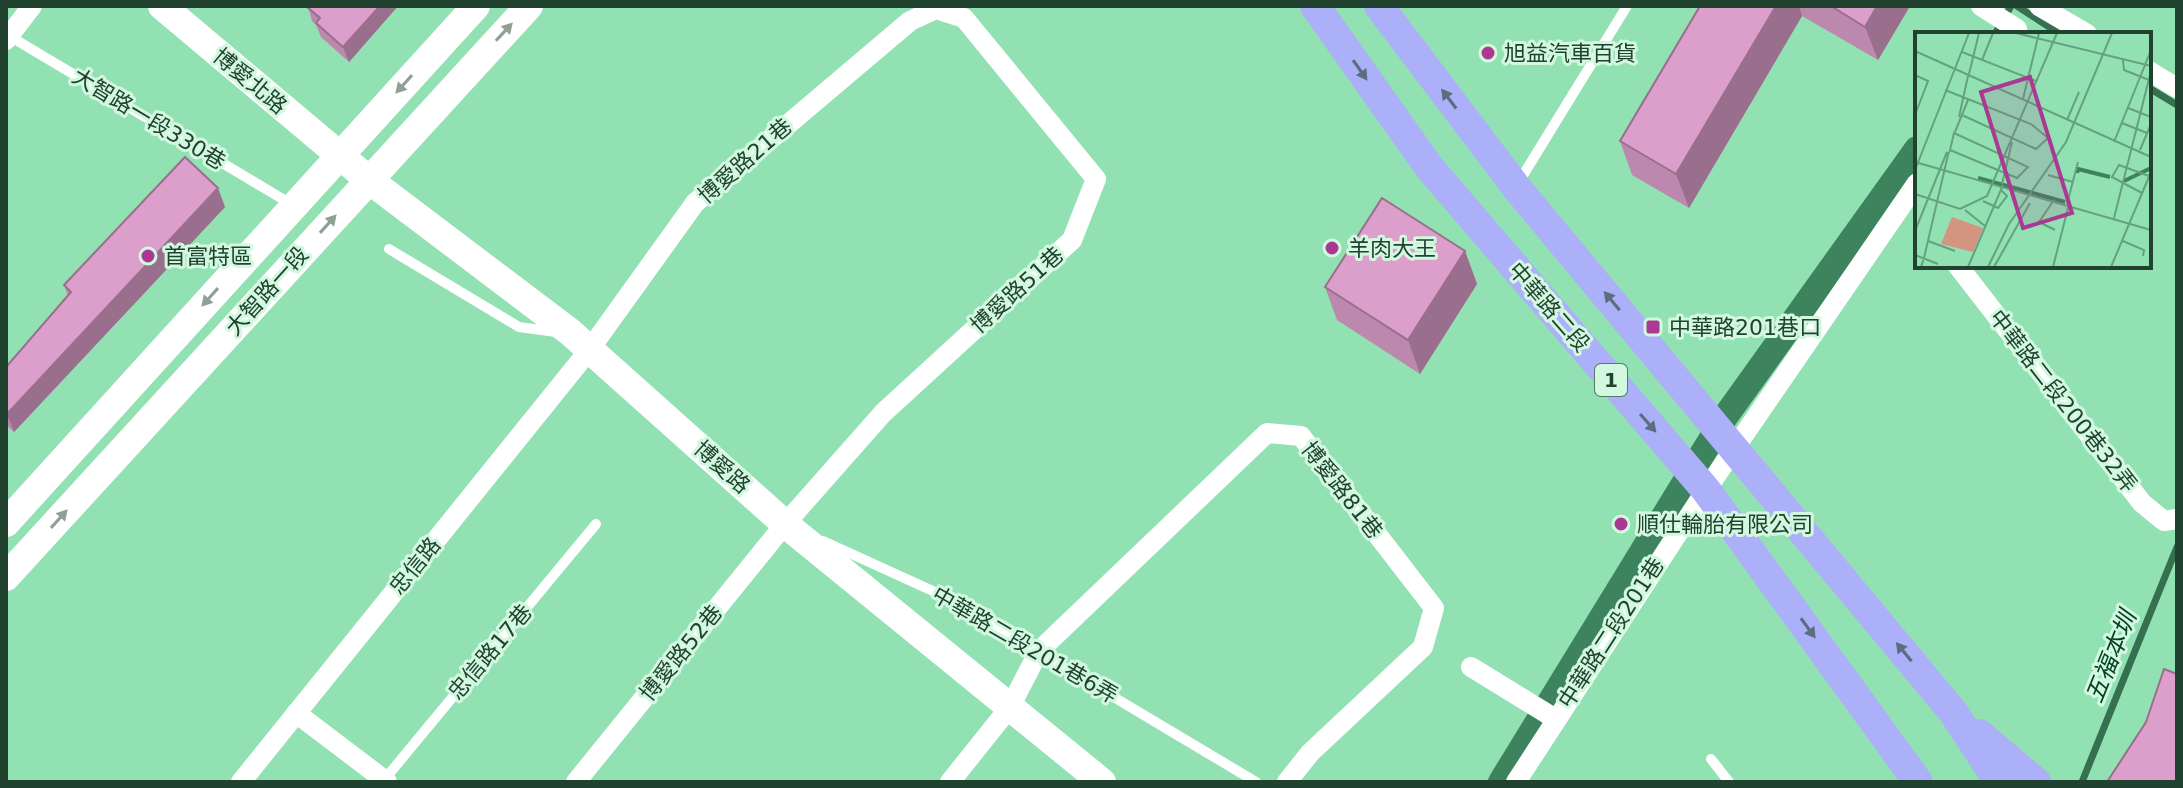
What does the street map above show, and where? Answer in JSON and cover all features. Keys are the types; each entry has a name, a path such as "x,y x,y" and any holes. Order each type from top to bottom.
{"main road":[{"name":"中華路二段","path":"1315,6 1429,167 1706,490 1910,770 1929,782"},
{"name":"1","path":"1379,6 1516,187 1736,447 1953,712 1999,782"},
{"name":"1","path":"1953,712 2036,782"}],"street":[{"path":"7,37 32,6"},
{"name":"博愛北路","path":"162,6 339,155"},
{"name":"大智路一段","path":"6,523 476,6"},
{"name":"大智路一段","path":"6,577 529,6"},
{"path":"1981,6 2015,32 2038,6 2084,32"},
{"name":"博愛路21巷","path":"580,341 695,203 910,21 936,9"},
{"name":"博愛路51巷","path":"785,524 883,413 1072,240 1096,179 964,18 936,9"},
{"path":"2151,72 2177,88"},
{"name":"博愛路","path":"339,155 580,341 785,524 1102,782"},
{"name":"中華路二段201巷","path":"1516,782 1554,718 1706,490 1913,198"},
{"name":"中華路二段200巷32弄","path":"1960,268 2142,503 2164,521 2177,519"},
{"name":"忠信路","path":"241,782 580,341"},
{"name":"博愛路81巷","path":"950,782 1010,707 1039,651 1267,433 1301,436 1434,608 1423,647 1310,753 1287,782"},
{"name":"博愛路52巷","path":"576,782 785,524"},
{"path":"1471,667 1554,718"},
{"path":"296,713 385,781"}],"lane":[{"path":"1516,187 1627,6"},
{"name":"大智路一段330巷","path":"7,37 293,205"},
{"path":"389,249 519,327 580,341"},
{"name":"忠信路17巷","path":"385,781 596,524"},
{"name":"中華路二段201巷6弄","path":"785,524 946,597 1256,782"},
{"path":"1711,759 1729,782"}],"building":[{"path":"308,6 380,6 343,47 316,23 320,18"},
{"path":"1700,6 1776,6 1676,174 1620,141"},
{"path":"1831,6 1877,6 1865,27"},
{"path":"185,157 218,188 7,414 6,367 71,292 64,285"},
{"path":"1382,198 1465,251 1408,340 1325,287"},
{"path":"2164,669 2177,674 2177,782 2107,782 2146,722"}],"waterway":[{"path":"1996,32 2011,6"},
{"name":"五福本圳","path":"2017,6 2057,32"},
{"name":"五福本圳","path":"2151,89 2177,105"},
{"path":"1501,782 1725,417 1915,152"},
{"name":"五福本圳","path":"2082,782 2177,547"}],"place":[{"name":"旭益汽車百貨","path":"1488,53"},
{"name":"羊肉大王","path":"1332,248"},
{"name":"首富特區","path":"148,256"},
{"name":"中華路201巷口","path":"1653,327"},
{"name":"順仕輪胎有限公司","path":"1621,524"}]}
